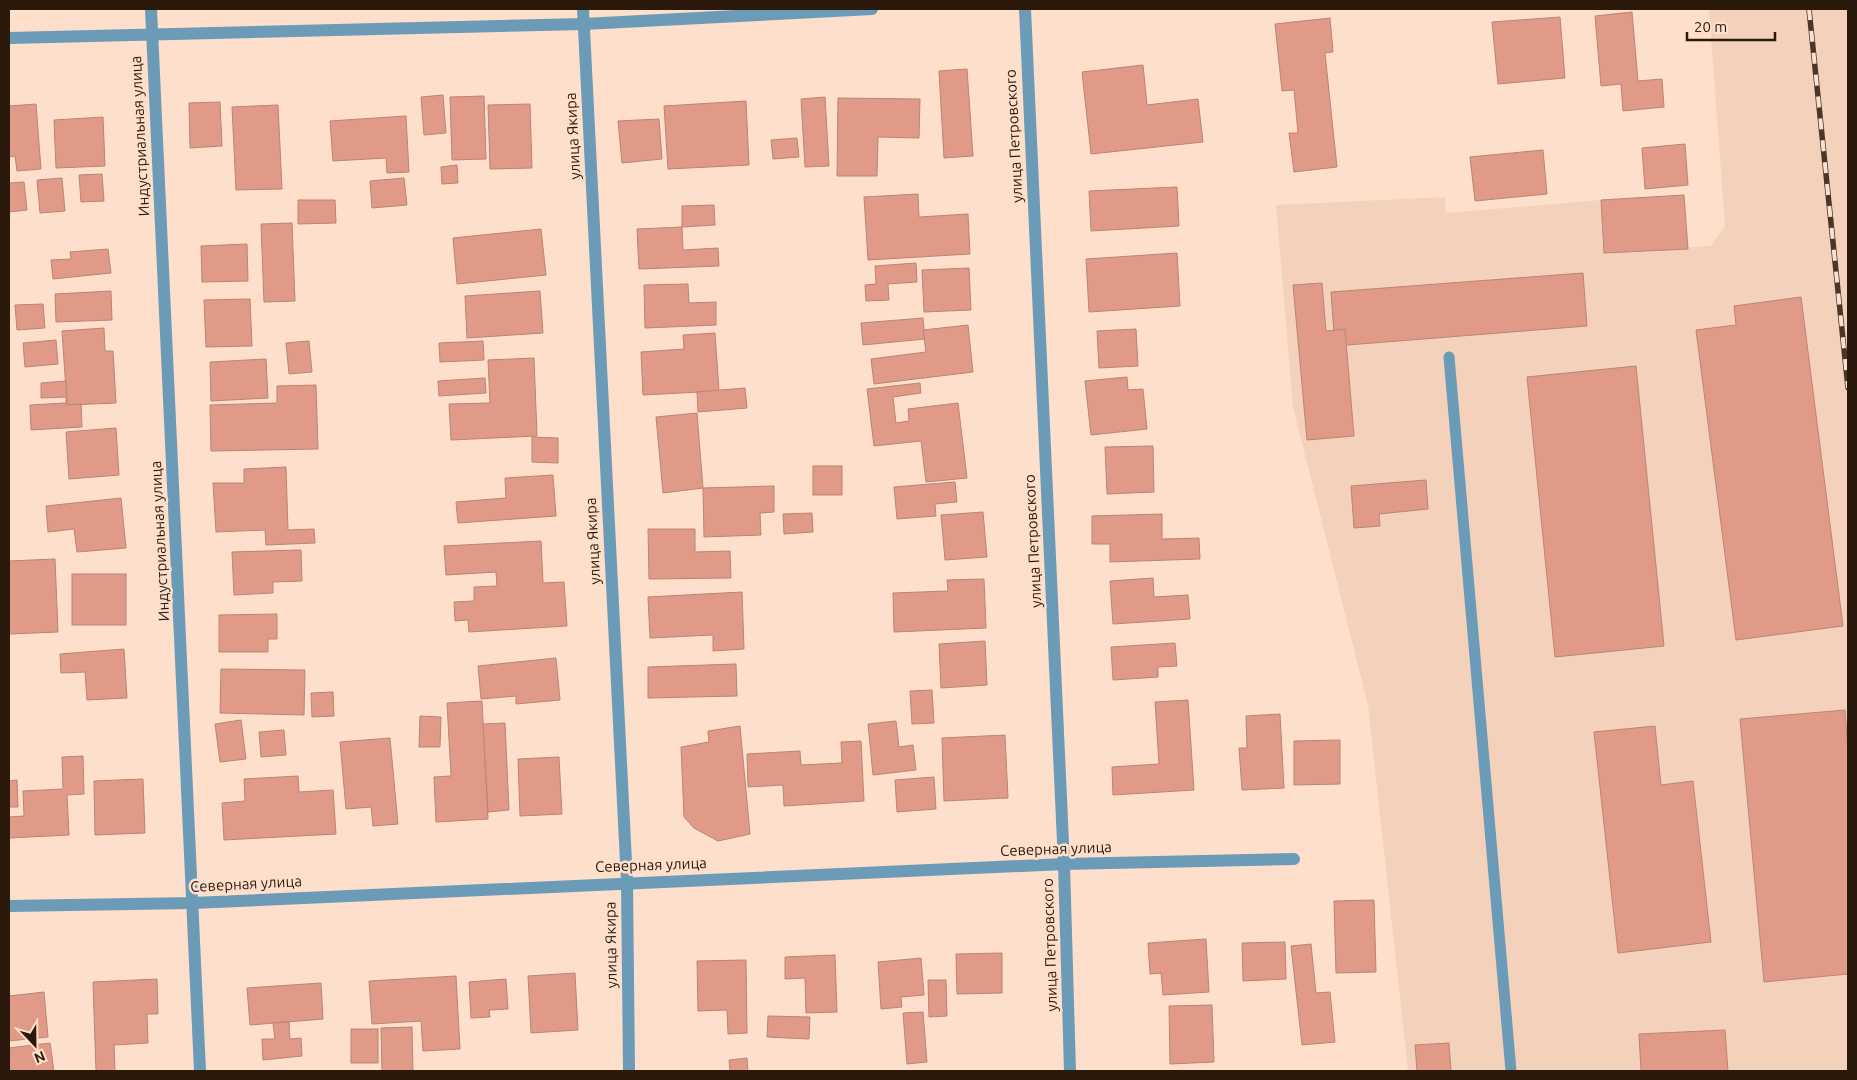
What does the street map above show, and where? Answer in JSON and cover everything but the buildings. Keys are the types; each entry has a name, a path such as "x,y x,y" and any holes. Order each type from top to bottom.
{"street":[{"name":"Индустриальная улица","path":"151,9 200,1071"},
{"name":"улица Якира","path":"583,9 627,882 629,1071"},
{"path":"9,38 584,24 872,9"},
{"name":"улица Петровского","path":"1025,9 1064,864 1070,1071"},
{"name":"Северная улица","path":"9,906 193,903 627,882 1064,864 1294,859"}],"lane":[{"path":"1450,357 1511,1071"}],"shaded area":[{"path":"1709,9 1848,9 1848,1071 1408,1071 1368,705 1293,407 1276,205 1445,197 1446,213 1601,200 1604,253 1711,246 1725,226"}],"railway":[{"path":"1809,9 1848,388"}]}
